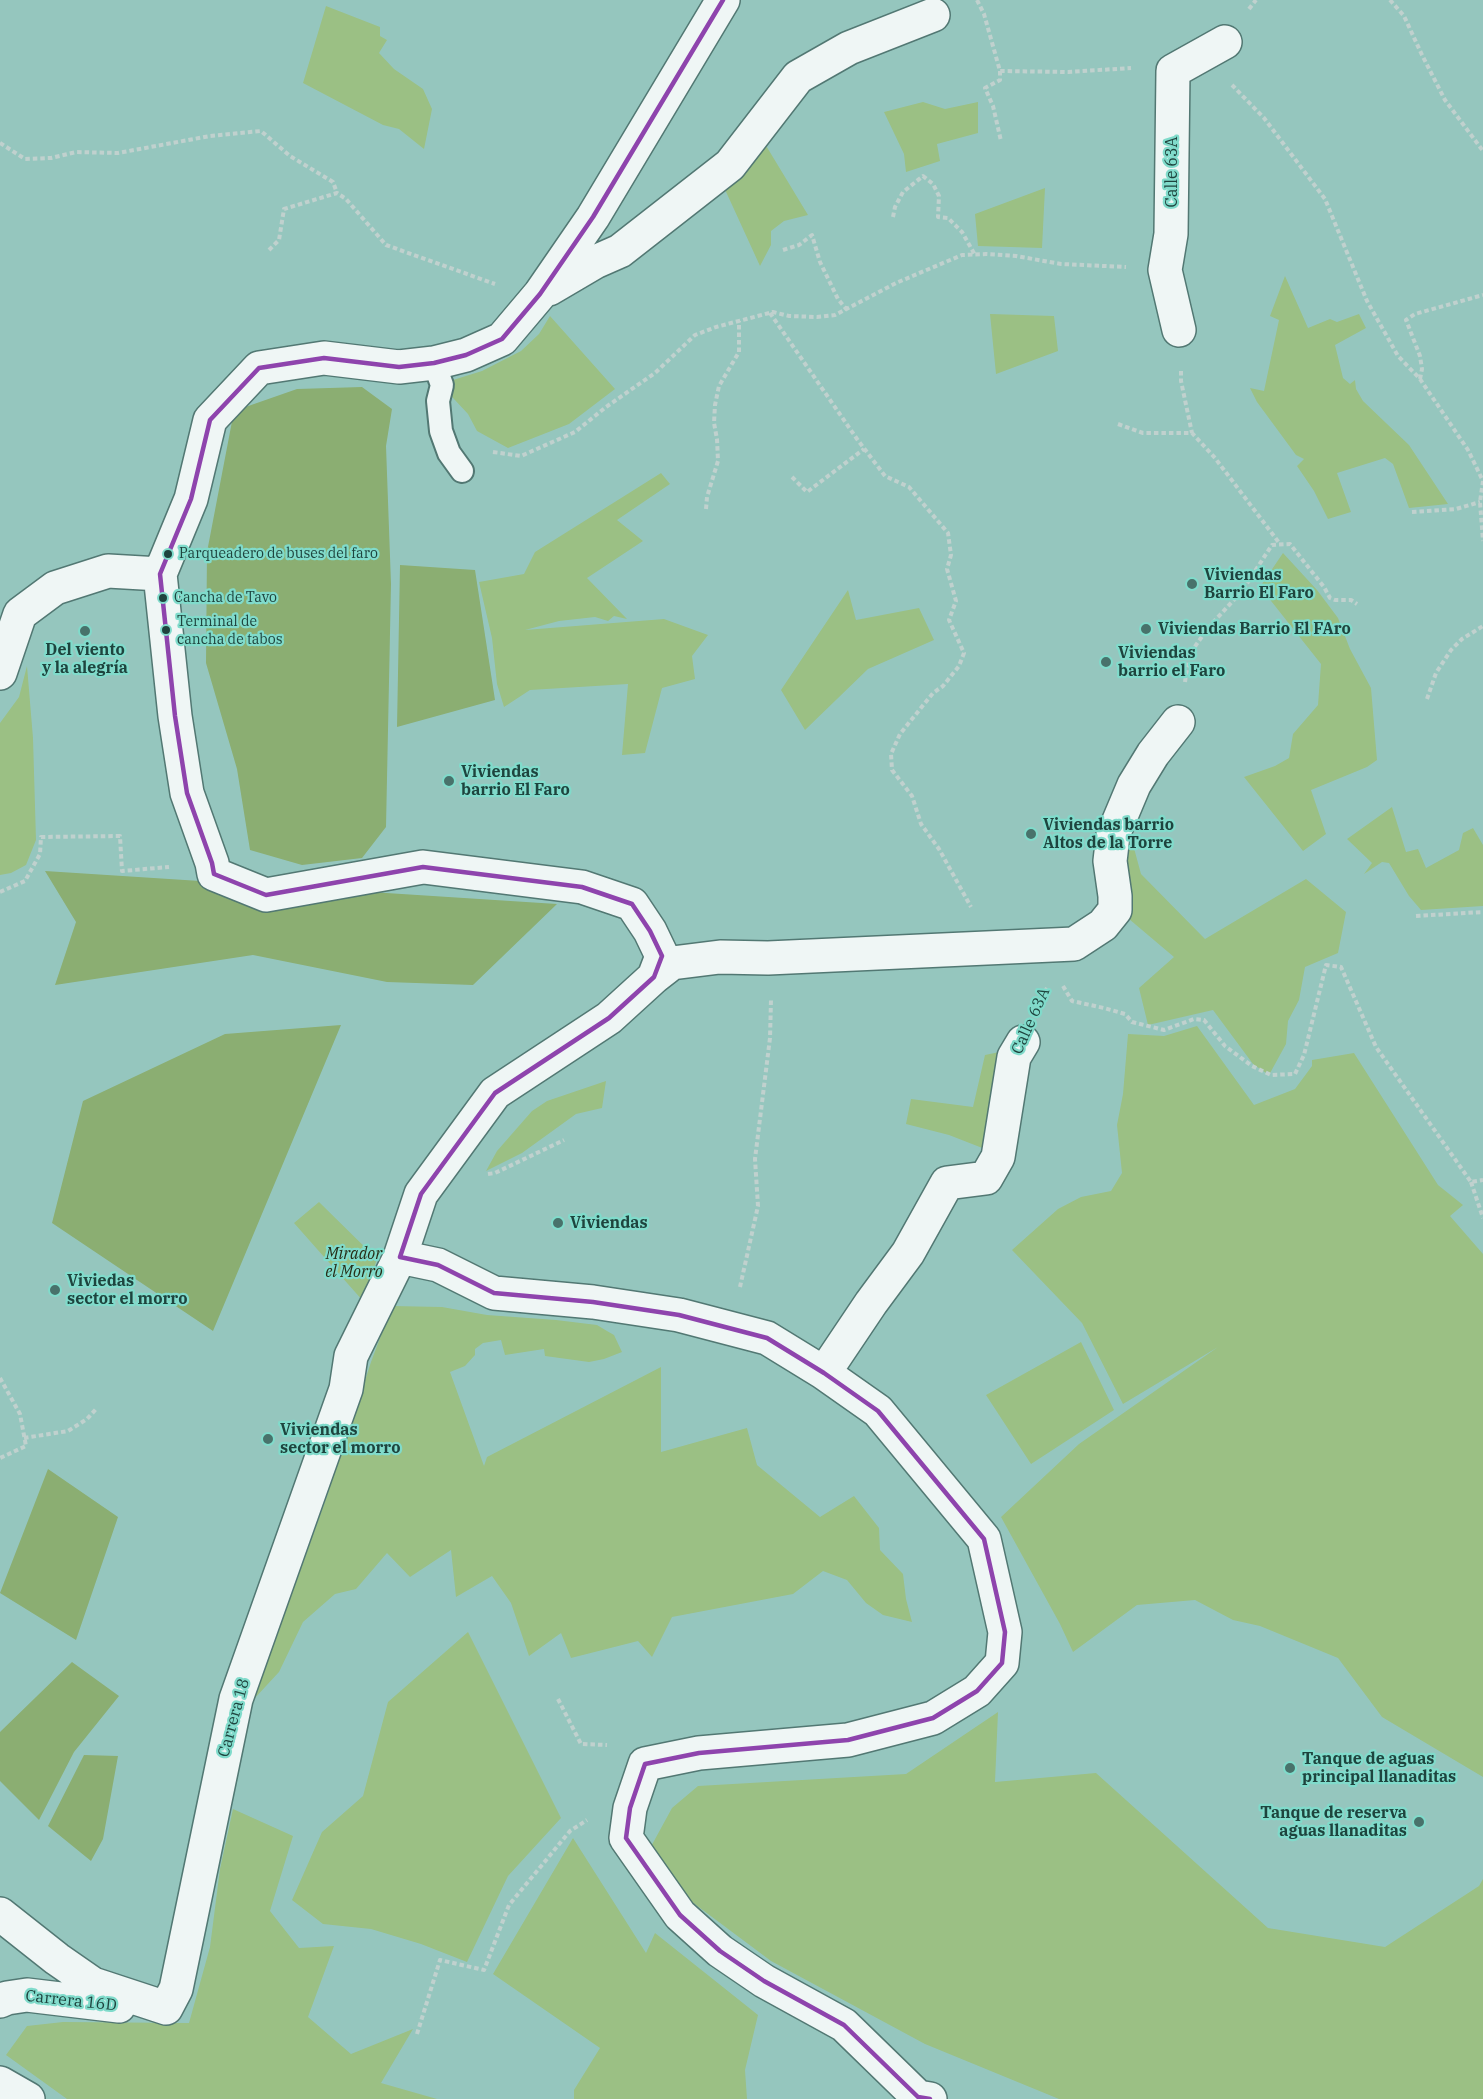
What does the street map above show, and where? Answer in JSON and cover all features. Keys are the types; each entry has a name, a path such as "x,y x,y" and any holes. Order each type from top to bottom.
{"street":[{"path":"654,977 662,956 650,931 632,904 582,887 423,867 266,895 214,874 187,793 175,716 160,574 191,499 210,420 260,368 324,358 399,367 434,363 466,355 502,339 540,294 611,188 723,0"},
{"path":"540,294 595,262 620,251 730,165 798,77 849,48 933,15"},
{"name":"Calle 63A","path":"1179,330 1165,270 1171,234 1173,71 1211,49"},
{"path":"0,673 20,614 55,588 108,571 160,574"},
{"path":"922,2098 844,2025 764,1982 720,1951 680,1915 626,1838 630,1808 641,1777 699,1753 848,1740 933,1718 977,1691 1002,1663 1005,1632 984,1539 878,1411 824,1373 766,1338 679,1315 593,1302 494,1293 438,1265 400,1257 421,1194 495,1094 609,1018 672,963 720,957 768,958 1074,944 1103,925 1115,910 1110,861 1113,835 1134,785 1153,754 1178,722"},
{"name":"Calle 63A","path":"824,1373 871,1303 908,1254 947,1183 986,1178 998,1157 1014,1058 1023,1042"},
{"name":"Carrera 18","path":"0,1914 93,1984 166,2008 176,1989 236,1699 346,1389 351,1356 400,1257"},
{"name":"Carrera 16D","path":"0,2001 27,1995 124,2007 142,2000"},
{"path":"0,2083 28,2099"}],"lane":[{"path":"434,363 442,385 438,400 441,431 449,453 462,471"}],"path":[{"path":"977,0 984,14 1000,71 1000,80 985,88 993,106 1000,141"},
{"path":"1390,0 1404,16 1446,100 1483,151"},
{"path":"1000,71 1102,71 1138,68 1211,49 1227,81 1264,117 1325,199 1367,300 1398,356 1420,379 1468,450 1483,480 1480,502 1483,541"},
{"path":"0,143 25,159 51,158 76,152 118,153 210,136 261,131 290,156 333,182 337,193 346,199 386,245 493,284 540,294"},
{"path":"893,217 895,207 903,192 923,176 933,183 939,196 938,217 948,218 962,232 975,255"},
{"path":"269,250 279,240 284,209 337,193"},
{"path":"783,250 799,245 812,236 820,262 846,310"},
{"path":"486,450 521,456 575,432 655,373 695,335 770,313 817,318 836,315 896,283 962,255 1016,256 1061,264 1165,270"},
{"path":"1420,379 1422,369 1420,356 1406,320 1425,311 1483,295"},
{"path":"770,313 885,476 909,487 948,533 951,555 947,569 956,601 949,620 964,653 959,666 900,735 891,754 892,770 912,796 921,824 939,849 976,917"},
{"path":"706,509 707,496 718,461 714,423 715,405 719,386 739,352 739,321"},
{"path":"1179,330 1181,381 1192,433 1215,458 1280,544"},
{"path":"1118,424 1143,433 1192,433"},
{"path":"792,477 807,492 864,449"},
{"path":"1412,512 1456,509 1480,502"},
{"path":"1189,655 1208,628 1242,591 1272,545 1290,544 1330,598 1351,600 1357,604"},
{"path":"1426,699 1436,673 1450,650 1462,639 1483,626"},
{"path":"0,892 25,881 40,854 41,837 120,836 122,871 212,863"},
{"path":"1416,916 1483,912"},
{"path":"1058,944 1063,989 1072,1001 1125,1014 1132,1022 1164,1030 1194,1019 1203,1020 1225,1046 1252,1066 1271,1075 1295,1074 1299,1068 1326,965 1341,968 1376,1047 1471,1182 1483,1218"},
{"name":"Calle 63A","path":"1023,1042 1030,1018 1047,989 1058,944"},
{"path":"733,1328 758,1206 755,1159 772,1016 768,958"},
{"path":"1471,1182 1483,1180"},
{"path":"0,1378 20,1414 26,1446 0,1458"},
{"path":"24,1438 68,1431 87,1419 97,1408"},
{"path":"417,2034 440,1960 484,1970 509,1905 570,1831 641,1777 628,1746 581,1744 558,1699"}],"green space":[{"path":"326,6 380,27 380,36 387,40 379,53 394,69 423,89 432,109 424,149 399,129 383,125 303,83"},
{"path":"923,102 945,109 978,102 978,133 937,144 940,161 906,172 904,154 884,112"},
{"path":"762,139 808,215 784,221 771,231 771,245 760,266 722,183"},
{"path":"1045,188 1042,248 978,246 975,214"},
{"path":"1285,276 1308,328 1330,319 1337,322 1359,314 1366,328 1335,345 1343,378 1350,384 1355,380 1356,389 1363,401 1409,445 1448,504 1409,508 1393,464 1385,458 1337,473 1351,512 1328,519 1314,491 1297,466 1304,459 1296,455 1257,402 1250,388 1264,391 1279,320 1270,316"},
{"path":"990,314 1054,316 1058,351 996,374"},
{"path":"550,316 615,389 569,424 508,448 477,431 468,414 440,384 482,371 521,351 539,334"},
{"path":"362,387 392,409 386,446 391,584 386,827 362,858 302,865 250,850 237,769 206,663 207,552 234,411 297,389"},
{"path":"661,473 670,484 617,520 643,541 587,578 627,619 614,616 608,621 595,617 559,621 525,630 664,619 708,635 692,656 695,679 662,688 645,753 622,755 628,684 530,690 504,707 497,684 492,638 479,582 524,574 535,552"},
{"path":"1283,553 1317,590 1338,618 1350,649 1371,688 1377,760 1367,767 1311,790 1326,834 1303,851 1244,777 1275,766 1289,758 1293,734 1318,705 1321,664 1260,587"},
{"path":"400,565 475,570 495,700 397,727"},
{"path":"848,590 856,620 919,608 934,640 868,669 805,730 781,690"},
{"path":"27,666 33,738 36,840 26,865 11,873 0,875 0,723 19,697"},
{"path":"1392,807 1406,852 1418,849 1426,868 1459,850 1463,833 1473,828 1483,845 1483,906 1421,910 1409,896 1389,863 1382,862 1364,874 1372,863 1347,839"},
{"path":"1128,826 1141,874 1205,939 1306,879 1346,912 1338,953 1305,967 1299,1000 1288,1021 1286,1044 1269,1075 1253,1064 1213,1010 1148,1025 1139,988 1174,957 1116,908"},
{"path":"45,871 557,904 473,985 387,982 253,955 55,985 76,922"},
{"path":"341,1025 213,1331 52,1223 83,1101 225,1034"},
{"path":"1197,1026 1254,1105 1295,1089 1312,1066 1312,1060 1354,1053 1438,1185 1463,1205 1450,1216 1483,1254 1483,1777 1382,1717 1338,1658 1260,1626 1233,1620 1195,1600 1137,1605 1073,1652 1001,1517 1079,1444 1218,1347 1123,1404 1082,1323 1012,1250 1058,1209 1081,1197 1111,1191 1122,1173 1117,1125 1123,1094 1128,1034 1164,1036"},
{"path":"1009,1050 990,1151 949,1135 906,1124 911,1099 973,1107 985,1055"},
{"path":"606,1081 602,1108 576,1114 522,1153 486,1171 497,1151 532,1111 547,1101"},
{"name":"Mirador el Morro","path":"319,1202 377,1259 363,1301 294,1223"},
{"path":"392,1306 442,1307 487,1315 597,1325 614,1335 622,1352 604,1359 589,1362 545,1356 544,1349 505,1355 501,1340 483,1343 475,1349 475,1355 465,1366 450,1372 484,1466 487,1457 661,1367 661,1452 747,1428 757,1465 820,1517 854,1496 879,1528 880,1550 903,1574 912,1622 883,1615 866,1603 847,1580 823,1571 793,1594 672,1617 652,1657 638,1641 571,1658 561,1633 529,1656 511,1603 492,1576 456,1597 451,1550 410,1577 387,1553 356,1589 335,1594 303,1622 279,1672 254,1699"},
{"path":"1081,1342 1114,1410 1031,1464 986,1395"},
{"path":"48,1469 118,1517 76,1640 0,1593"},
{"path":"468,1632 561,1818 508,1876 467,1962 421,1944 371,1929 323,1924 292,1900 322,1832 363,1796 388,1702"},
{"path":"72,1662 119,1696 74,1752 39,1820 0,1781 0,1732"},
{"path":"998,1712 995,1782 1096,1773 1268,1928 1385,1947 1479,1886 1483,1879 1483,2099 1059,2099 925,2044 771,1961 692,1902 648,1852 672,1808 698,1786 906,1774"},
{"path":"84,1755 118,1756 103,1839 91,1861 48,1826"},
{"path":"233,1809 293,1836 270,1911 299,1948 334,1946 308,2017 351,2054 413,2029 381,2083 437,2099 67,2099 6,2055 27,2026 63,2022 189,2023 210,1947 220,1869"},
{"path":"573,1838 646,1953 655,1933 758,2015 745,2070 747,2099 574,2099 574,2090 600,2048 493,1974"}],"transit line":[{"path":"723,0 593,217 540,294 502,339 466,355 434,363 399,367 324,358 259,368 210,420 191,499 160,574 175,716 187,793 214,874 266,895 423,867 582,887 632,904 650,931 662,956 654,977 609,1018 495,1093 421,1194 400,1257 438,1265 494,1293 593,1302 679,1315 767,1338 824,1373 878,1411 984,1539 1005,1632 1002,1663 977,1691 933,1718 848,1740 699,1753 645,1764 630,1808 626,1838 680,1915 720,1951 764,1981 844,2025 918,2097 930,2099"}],"place":[{"name":"Parqueadero de buses del faro","path":"168,554"},
{"name":"Viviendas Barrio El Faro","path":"1192,584"},
{"name":"Cancha de Tavo","path":"163,598"},
{"name":"Viviendas Barrio El FAro","path":"1146,629"},
{"name":"Terminal de cancha de tabos","path":"166,630"},
{"name":"Del viento y la alegría","path":"85,631"},
{"name":"Viviendas barrio el Faro","path":"1106,662"},
{"name":"Viviendas barrio El Faro","path":"449,781"},
{"name":"Viviendas barrio Altos de la Torre","path":"1031,834"},
{"name":"Viviendas","path":"558,1223"},
{"name":"Viviedas sector el morro","path":"55,1290"},
{"name":"Viviendas sector el morro","path":"268,1439"},
{"name":"Tanque de aguas principal llanaditas","path":"1290,1768"},
{"name":"Tanque de reserva aguas llanaditas","path":"1419,1822"}]}
